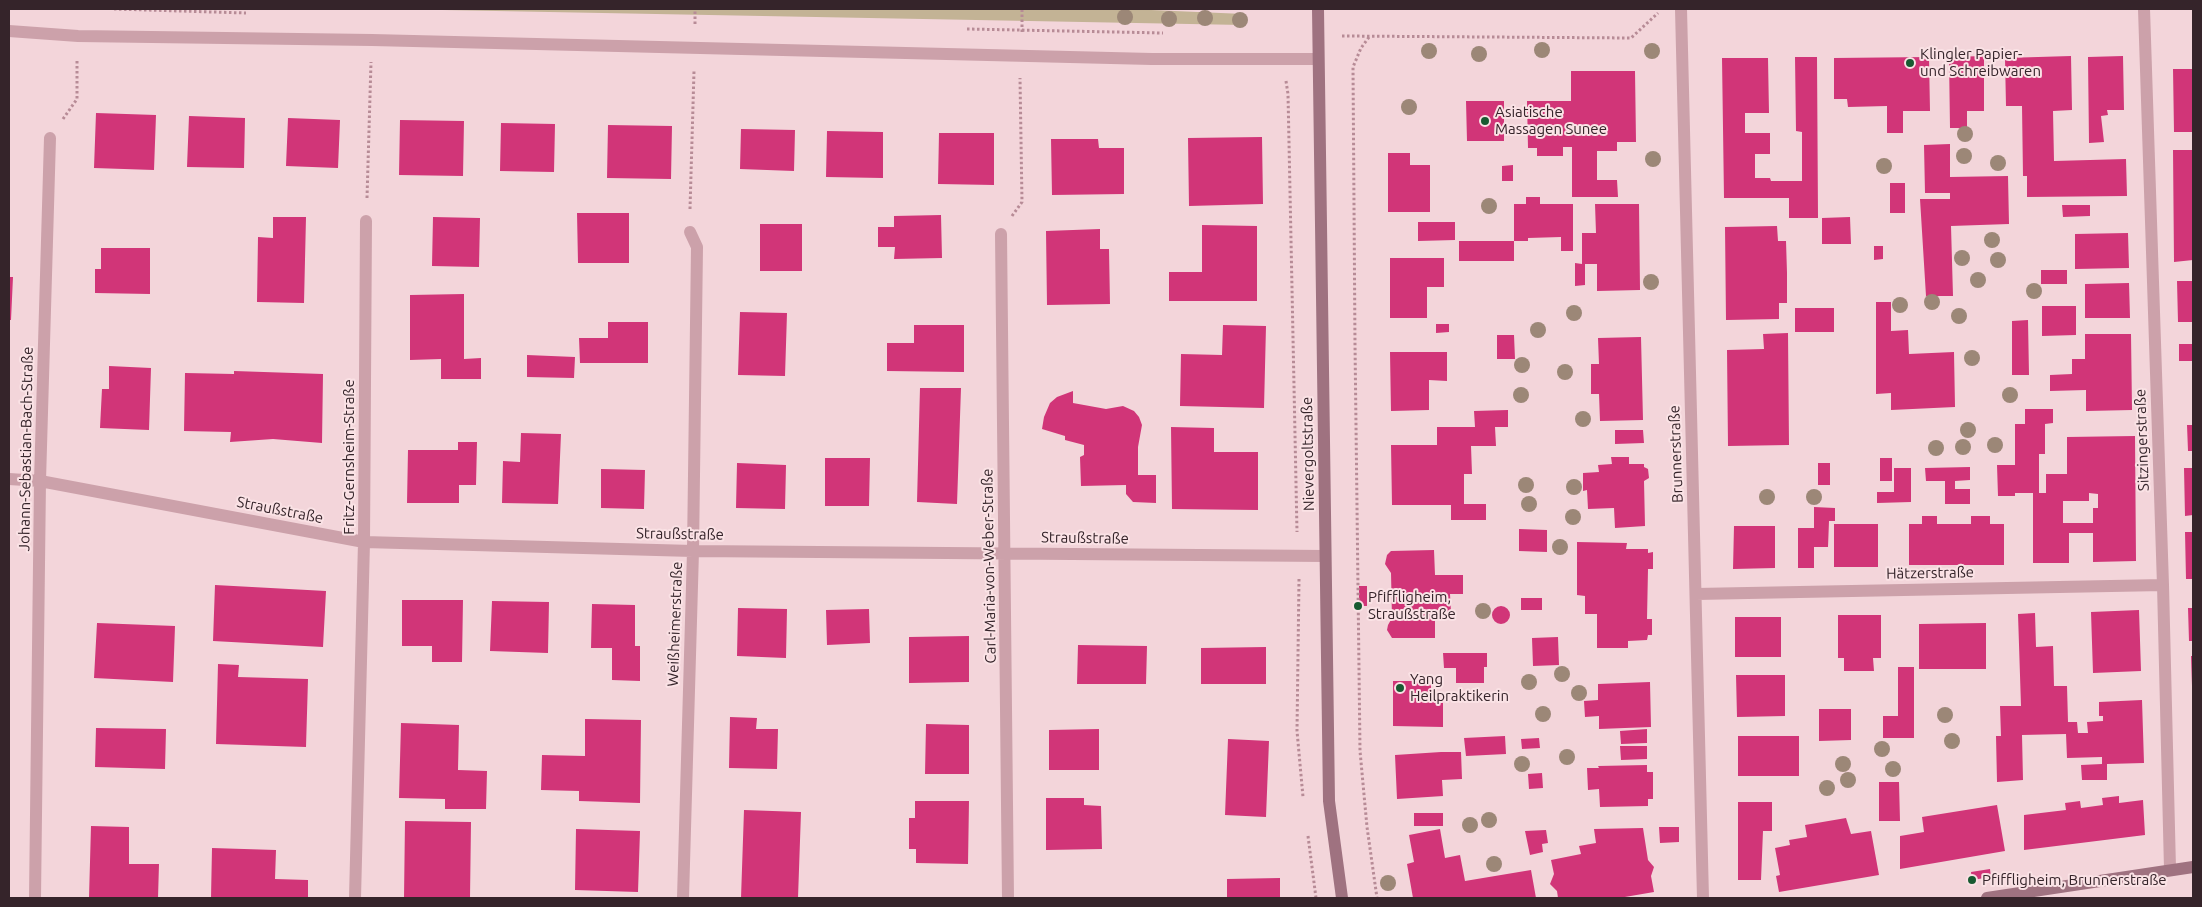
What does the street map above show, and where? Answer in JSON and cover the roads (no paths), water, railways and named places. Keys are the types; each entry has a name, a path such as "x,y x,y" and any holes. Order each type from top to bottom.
{"street":[{"name":"Nievergoltstraße","path":"1318,9 1329,801 1342,898"},
{"name":"Brunnerstraße","path":"1681,9 1703,898"},
{"name":"Sitzingerstraße","path":"2144,9 2163,585 2170,869"},
{"path":"9,31 78,36 372,40 1152,59 1318,59"},
{"name":"Johann-Sebastian-Bach-Straße","path":"35,898 40,481 50,138"},
{"name":"Fritz-Gernsheim-Straße","path":"355,898 364,542 366,221"},
{"name":"Weißheimerstraße","path":"683,898 694,551 698,247 690,232"},
{"name":"Carl-Maria-von-Weber-Straße","path":"1001,234 1006,553 1008,898"},
{"name":"Straußstraße","path":"9,479 40,481 364,542 694,551 1325,556"},
{"name":"Hätzerstraße","path":"1696,594 2163,585"},
{"path":"1987,898 2193,867"}],"place":[{"name":"Klingler Papier- und Schreibwaren","path":"1910,63"},
{"name":"Asiatische Massagen Sunee","path":"1485,121"},
{"name":"Pfiffligheim, Straußstraße","path":"1358,606"},
{"name":"Yang Heilpraktikerin","path":"1400,688"},
{"name":"Pfiffligheim, Brunnerstraße","path":"1972,880"}]}
